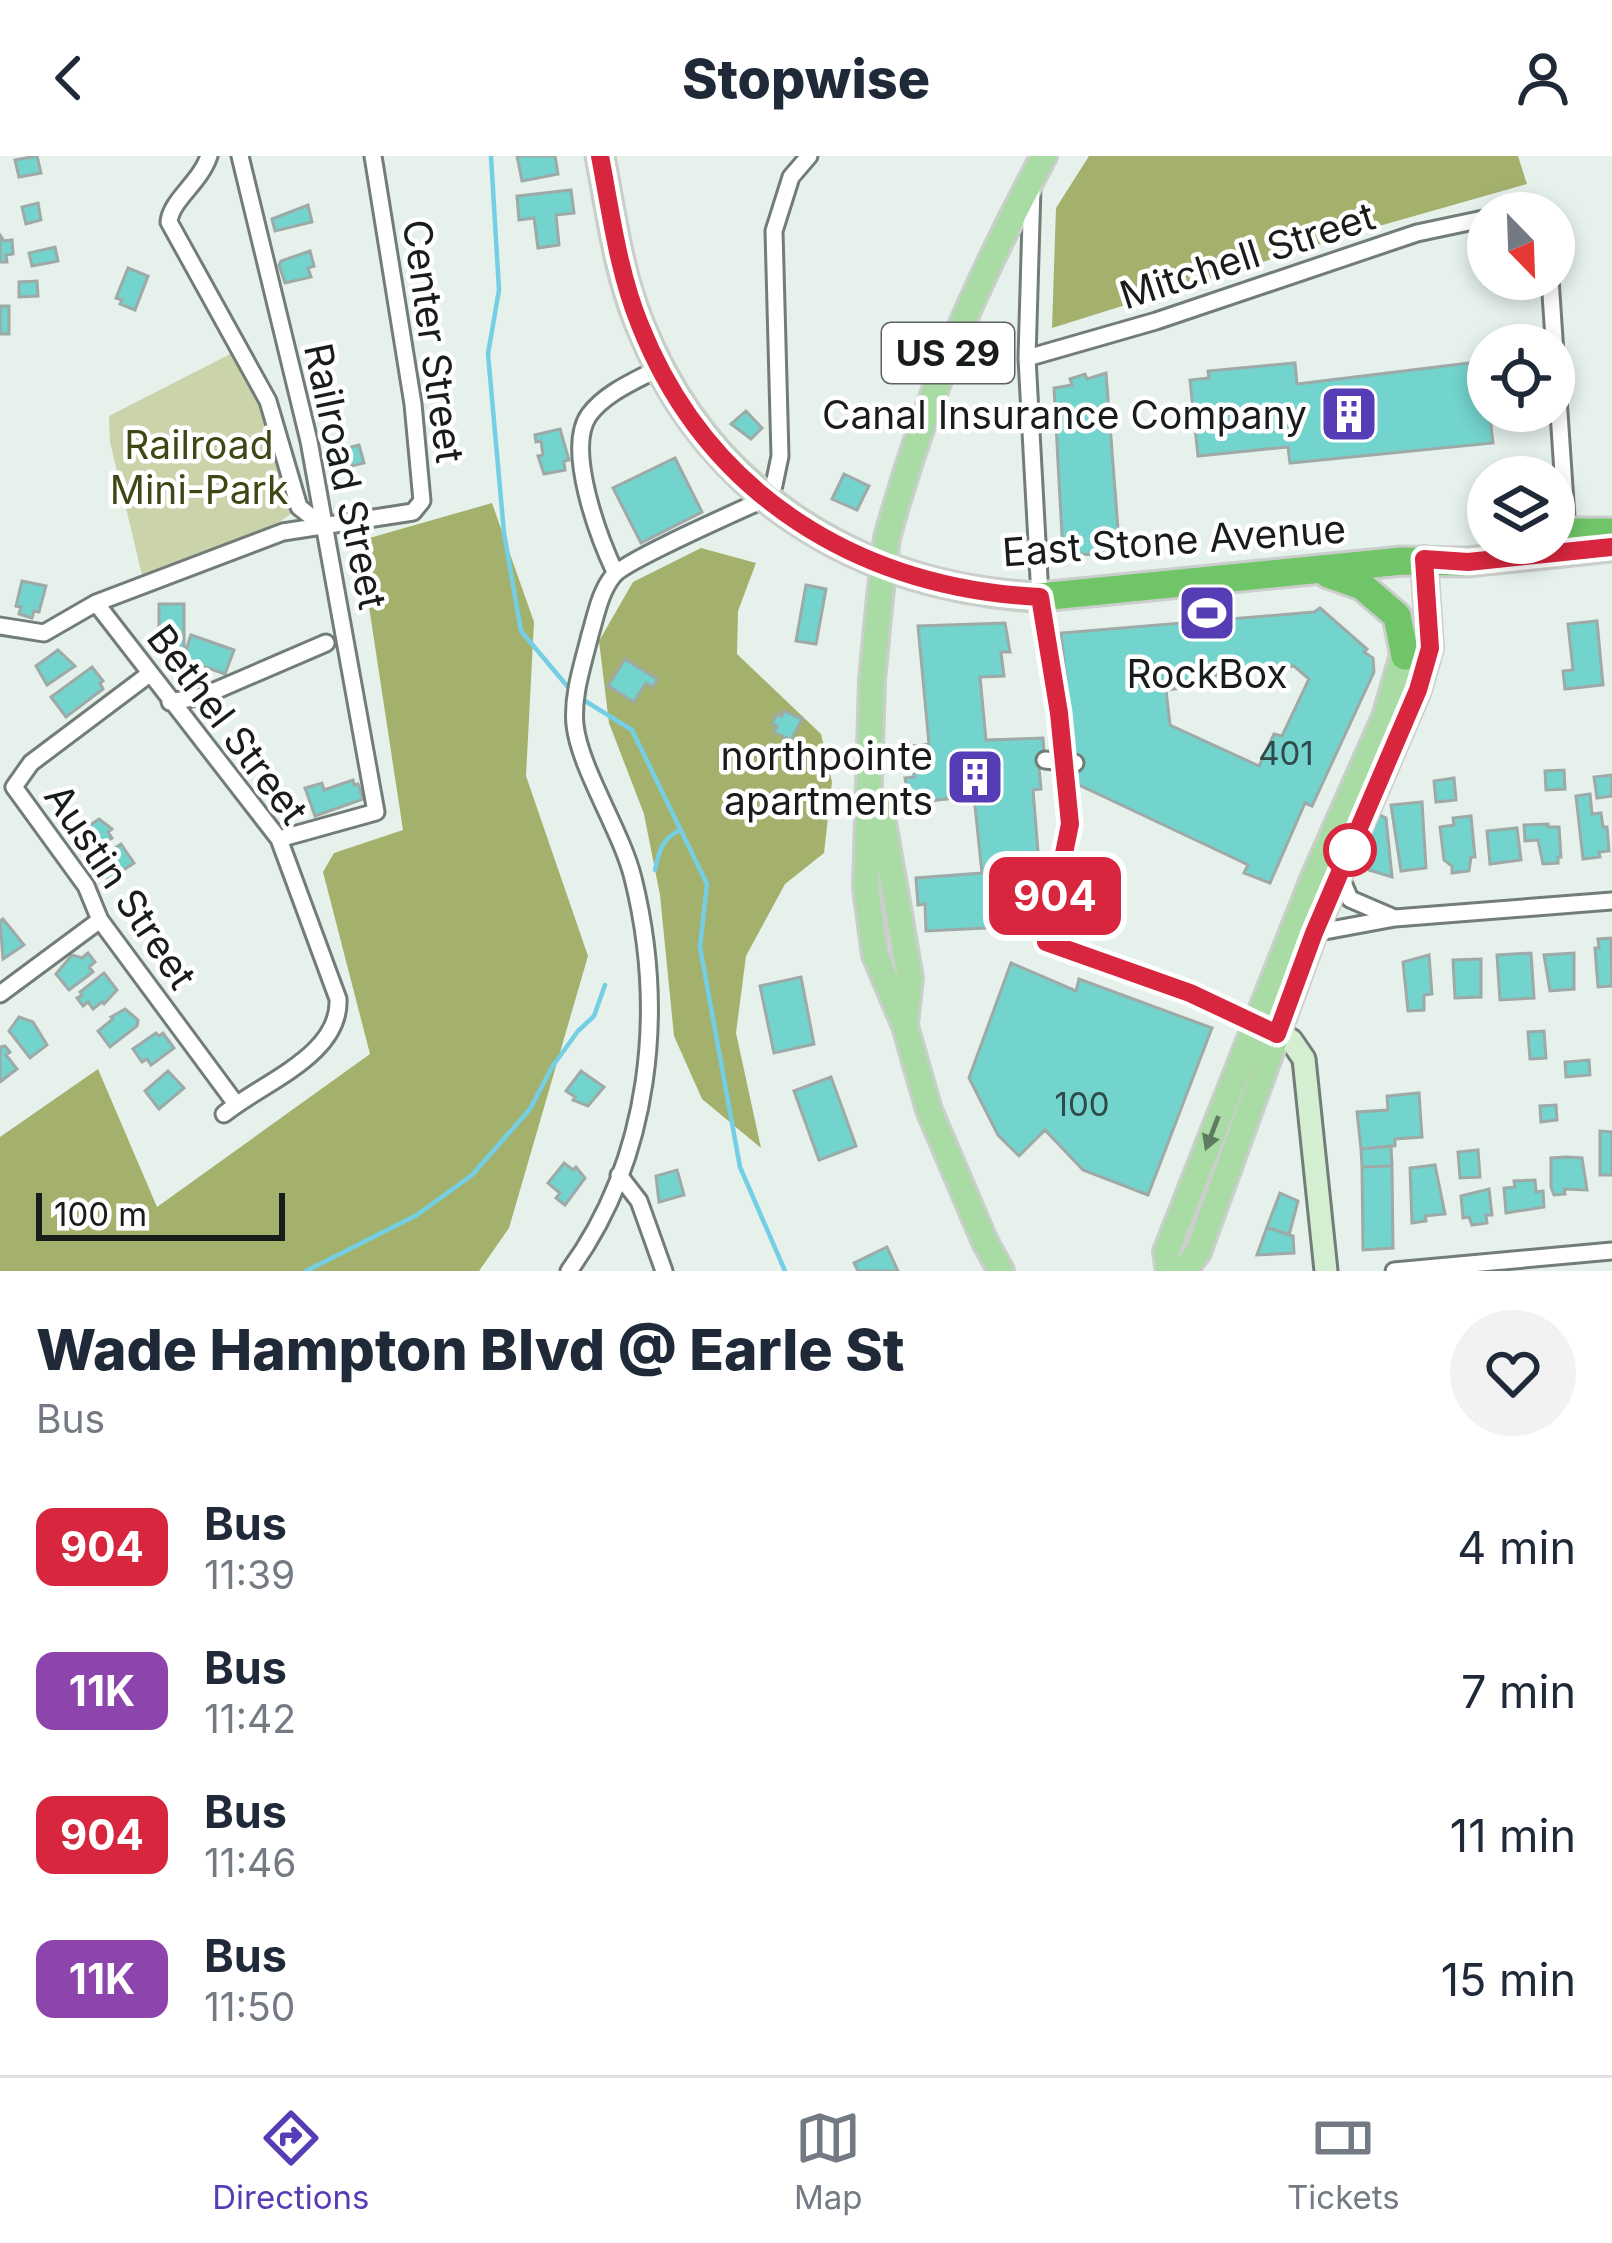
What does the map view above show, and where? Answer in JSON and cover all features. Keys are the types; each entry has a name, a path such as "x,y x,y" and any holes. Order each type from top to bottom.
{"highway":[{"name":"East Stone Avenue","path":"600,156 628,293 661,367 713,445 767,498 842,550 919,580 999,595 1040,597 1424,559 1467,548"},
{"path":"1575,532 1612,532"},
{"name":"East Stone Avenue","path":"1424,559 1468,562 1612,547"},
{"path":"1318,570 1362,586 1397,616 1405,656"}],"main road":[{"name":"US 29","path":"1001,1271 929,1110 905,1026 875,955 866,888 870,767 887,538 941,368 988,260 1038,167"},
{"path":"1184,1271 1198,1252 1266,1029 1385,717 1405,656 1424,559"},
{"path":"1169,1271 1166,1252 1314,933 1418,690 1430,648 1424,559"},
{"name":"US 29","path":"870,767 882,809 910,978 905,1026"},
{"path":"868,836 885,938 891,950 904,951"}],"street":[{"path":"209,156 196,184 171,209 170,222 268,401 299,507 322,525"},
{"name":"Railroad Street","path":"240,156 309,441 376,812 279,839"},
{"name":"Center Street","path":"322,525 413,512 422,501 413,404 373,156"},
{"path":"569,1271 628,1154 645,1078 649,971 633,880 580,744 574,708 581,671 601,597 614,572 767,498 774,485 780,456 774,232 791,177 809,156"},
{"path":"1038,167 1027,358 1040,597"},
{"name":"Mitchell Street","path":"1027,358 1156,321 1417,233 1467,222"},
{"path":"1551,300 1557,456"},
{"path":"614,572 594,515 581,434 589,416 614,392 661,367"},
{"path":"0,626 44,633 96,603 283,532 322,525"},
{"name":"Bethel Street","path":"96,603 279,839 338,999 338,1021 317,1049 230,1109"},
{"path":"170,702 202,696 326,644"},
{"name":"Austin Street","path":"148,675 31,763 14,787 86,886 100,920 230,1109"},
{"path":"1045,760 1075,763"},
{"path":"1339,874 1350,899 1395,918"},
{"path":"1314,933 1395,918 1612,901"},
{"path":"0,994 100,920"},
{"path":"1266,1029 1291,1040 1304,1059 1326,1271"},
{"path":"619,1175 639,1201 664,1271"},
{"path":"1394,1271 1612,1251"}],"green space":[{"path":"1089,156 1518,156 1527,184 1499,192 1467,192 1467,201 1052,328 1056,208"},
{"name":"Railroad Mini-Park","path":"238,350 271,423 293,506 291,514 270,528 143,579 110,442 109,416"},
{"path":"492,503 534,622 526,776 588,956 509,1228 479,1271 0,1271 0,1137 98,1069 157,1207 370,1054 323,872 334,853 403,830 359,541"},
{"path":"701,548 756,563 738,611 737,654 821,734 832,782 824,853 785,884 746,956 736,1033 761,1148 702,1099 674,1036 660,895 644,814 609,723 599,641 633,582"}],"building":[{"path":"37,156 41,173 19,177 15,160"},
{"path":"517,156 555,156 558,174 522,181"},
{"path":"571,190 574,213 556,215 559,245 538,248 534,218 519,220 517,196"},
{"path":"38,203 41,220 26,224 22,207"},
{"path":"308,205 312,222 275,231 272,219"},
{"path":"0,235 4,241 12,240 13,254 6,255 7,262 0,262"},
{"path":"55,247 58,261 32,266 29,253"},
{"path":"310,251 311,277 285,283 281,261"},
{"path":"128,268 148,276 135,310 116,298"},
{"path":"37,281 38,296 19,297 19,282"},
{"path":"0,306 9,306 9,334 0,334"},
{"name":"Canal Insurance Company","path":"1295,363 1297,384 1467,363 1467,432 1492,432 1493,443 1290,463 1288,447 1198,456 1190,380 1209,378 1208,371"},
{"path":"1106,373 1120,555 1063,554 1054,388 1072,385 1070,379 1085,374 1087,379"},
{"path":"746,411 762,428 751,439 731,424"},
{"path":"560,429 569,460 564,461 565,470 544,474 538,456 543,455 541,441 536,442 535,435"},
{"path":"359,445 364,463 331,471 327,453"},
{"path":"675,458 702,512 641,543 613,488"},
{"path":"844,474 869,486 857,510 832,499"},
{"path":"22,581 46,586 39,612 34,611 32,618 19,614 21,607 16,606"},
{"path":"806,585 826,589 816,644 796,641"},
{"path":"159,604 184,604 184,649 159,649"},
{"path":"1320,608 1367,649 1364,652 1373,658 1374,672 1312,806 1305,803 1270,883 1244,873 1248,865 1077,784 1061,633","holes":["1294,666 1309,679 1282,736 1274,734 1259,766 1170,725 1166,690 1199,686 1197,678"]},
{"path":"1597,621 1603,685 1565,689 1563,671 1573,670 1568,624"},
{"name":"northpointe apartments","path":"1005,623 1010,652 1001,652 1004,676 980,677 986,740 1043,738 1041,789 1033,790 1042,900 1030,901 1031,926 926,931 925,904 918,905 916,878 982,873 974,796 910,803 905,778 914,777 912,746 929,744 918,626"},
{"path":"191,635 234,650 225,674 183,659"},
{"path":"58,650 75,666 47,685 36,666"},
{"path":"625,659 657,679 653,687 646,683 634,702 608,686"},
{"path":"92,667 103,689 66,717 51,697"},
{"path":"784,711 802,719 791,740 774,732 777,726 772,724"},
{"path":"1564,770 1565,789 1546,790 1545,771"},
{"path":"1612,775 1612,796 1597,798 1594,777"},
{"path":"1454,778 1456,800 1436,802 1434,781"},
{"path":"353,780 363,799 315,816 305,788 322,783 324,790"},
{"path":"1590,794 1592,814 1601,813 1603,827 1607,827 1609,851 1583,859 1576,796"},
{"path":"1422,802 1426,868 1401,871 1391,805"},
{"path":"1378,814 1386,818 1392,877 1369,870 1364,841"},
{"path":"1471,816 1475,857 1471,857 1469,871 1452,873 1452,866 1444,860 1440,827 1454,825 1453,818"},
{"path":"99,819 112,829 108,832 112,838 85,856 72,837"},
{"path":"1524,825 1559,827 1561,857 1558,863 1543,864 1538,840 1525,841"},
{"path":"1517,828 1521,860 1490,864 1487,831"},
{"path":"121,844 134,863 108,880 95,861"},
{"path":"0,921 24,945 3,959"},
{"path":"1611,938 1612,986 1598,987 1595,948 1599,948 1598,939"},
{"path":"88,953 95,962 89,967 93,972 69,990 56,974 72,955 82,958"},
{"path":"1531,953 1534,998 1500,1000 1497,955"},
{"path":"1574,953 1574,989 1550,991 1544,955"},
{"path":"1429,955 1432,994 1424,995 1424,1010 1408,1011 1403,962"},
{"path":"1481,959 1481,997 1455,998 1453,960"},
{"path":"1011,963 1076,991 1079,979 1212,1028 1148,1195 1083,1170 1045,1130 1019,1156 998,1135 969,1078"},
{"path":"104,973 117,990 104,1004 93,1009 88,1002 83,1006 77,998 80,992"},
{"path":"801,977 814,1044 774,1053 760,986"},
{"path":"125,1009 138,1020 137,1026 110,1047 98,1031"},
{"path":"19,1017 33,1022 47,1045 30,1058 9,1031"},
{"path":"1544,1031 1546,1058 1530,1059 1528,1032"},
{"path":"163,1033 174,1048 151,1065 147,1059 142,1062 133,1049"},
{"path":"5,1046 17,1069 0,1082 0,1047"},
{"path":"1589,1060 1590,1075 1566,1077 1565,1062"},
{"path":"168,1071 184,1088 159,1109 145,1091"},
{"path":"581,1071 604,1087 588,1106 566,1091"},
{"path":"831,1077 856,1146 819,1160 794,1091"},
{"path":"1419,1093 1422,1137 1395,1139 1395,1146 1361,1149 1357,1112 1388,1110 1387,1096"},
{"path":"1556,1105 1557,1120 1541,1122 1540,1106"},
{"path":"1600,1131 1612,1132 1612,1175 1600,1175"},
{"path":"1391,1146 1392,1166 1362,1167 1361,1149"},
{"path":"1478,1150 1480,1177 1460,1178 1458,1152"},
{"path":"1551,1158 1582,1158 1587,1190 1564,1189 1565,1194 1554,1195"},
{"path":"564,1163 573,1170 576,1167 585,1178 565,1205 548,1183"},
{"path":"1435,1165 1445,1214 1412,1223 1410,1168"},
{"path":"1392,1166 1393,1248 1363,1250 1362,1167"},
{"path":"677,1170 684,1195 659,1202 656,1176"},
{"path":"1535,1180 1536,1192 1543,1191 1544,1207 1506,1213 1504,1188 1515,1187 1514,1181"},
{"path":"1489,1189 1492,1215 1486,1215 1487,1223 1472,1225 1469,1217 1463,1218 1461,1196"},
{"path":"1280,1193 1298,1201 1289,1235 1267,1227"},
{"path":"1267,1227 1293,1236 1294,1253 1257,1255"},
{"path":"887,1247 898,1271 858,1271 854,1263"}],"waterway":[{"path":"491,156 499,290 488,354 504,533 521,631 573,693"},
{"path":"582,699 632,730 707,884 700,947 740,1167 785,1271"},
{"path":"655,870 664,843 678,831"},
{"path":"306,1271 417,1215 472,1175 530,1109 552,1067 594,1016 605,985"}],"bus line":[{"name":"904","path":"600,156 622,268 641,329 693,420 738,472 794,519 856,557 963,590 1040,597 1059,713 1070,824 1046,942 1190,993 1277,1034 1314,933 1418,690 1430,648 1424,559 1468,562 1612,547"}],"place":[{"name":"Canal Insurance Company","path":"1349,414"},
{"name":"RockBox","path":"1207,613"},
{"name":"northpointe apartments","path":"975,777"}]}
